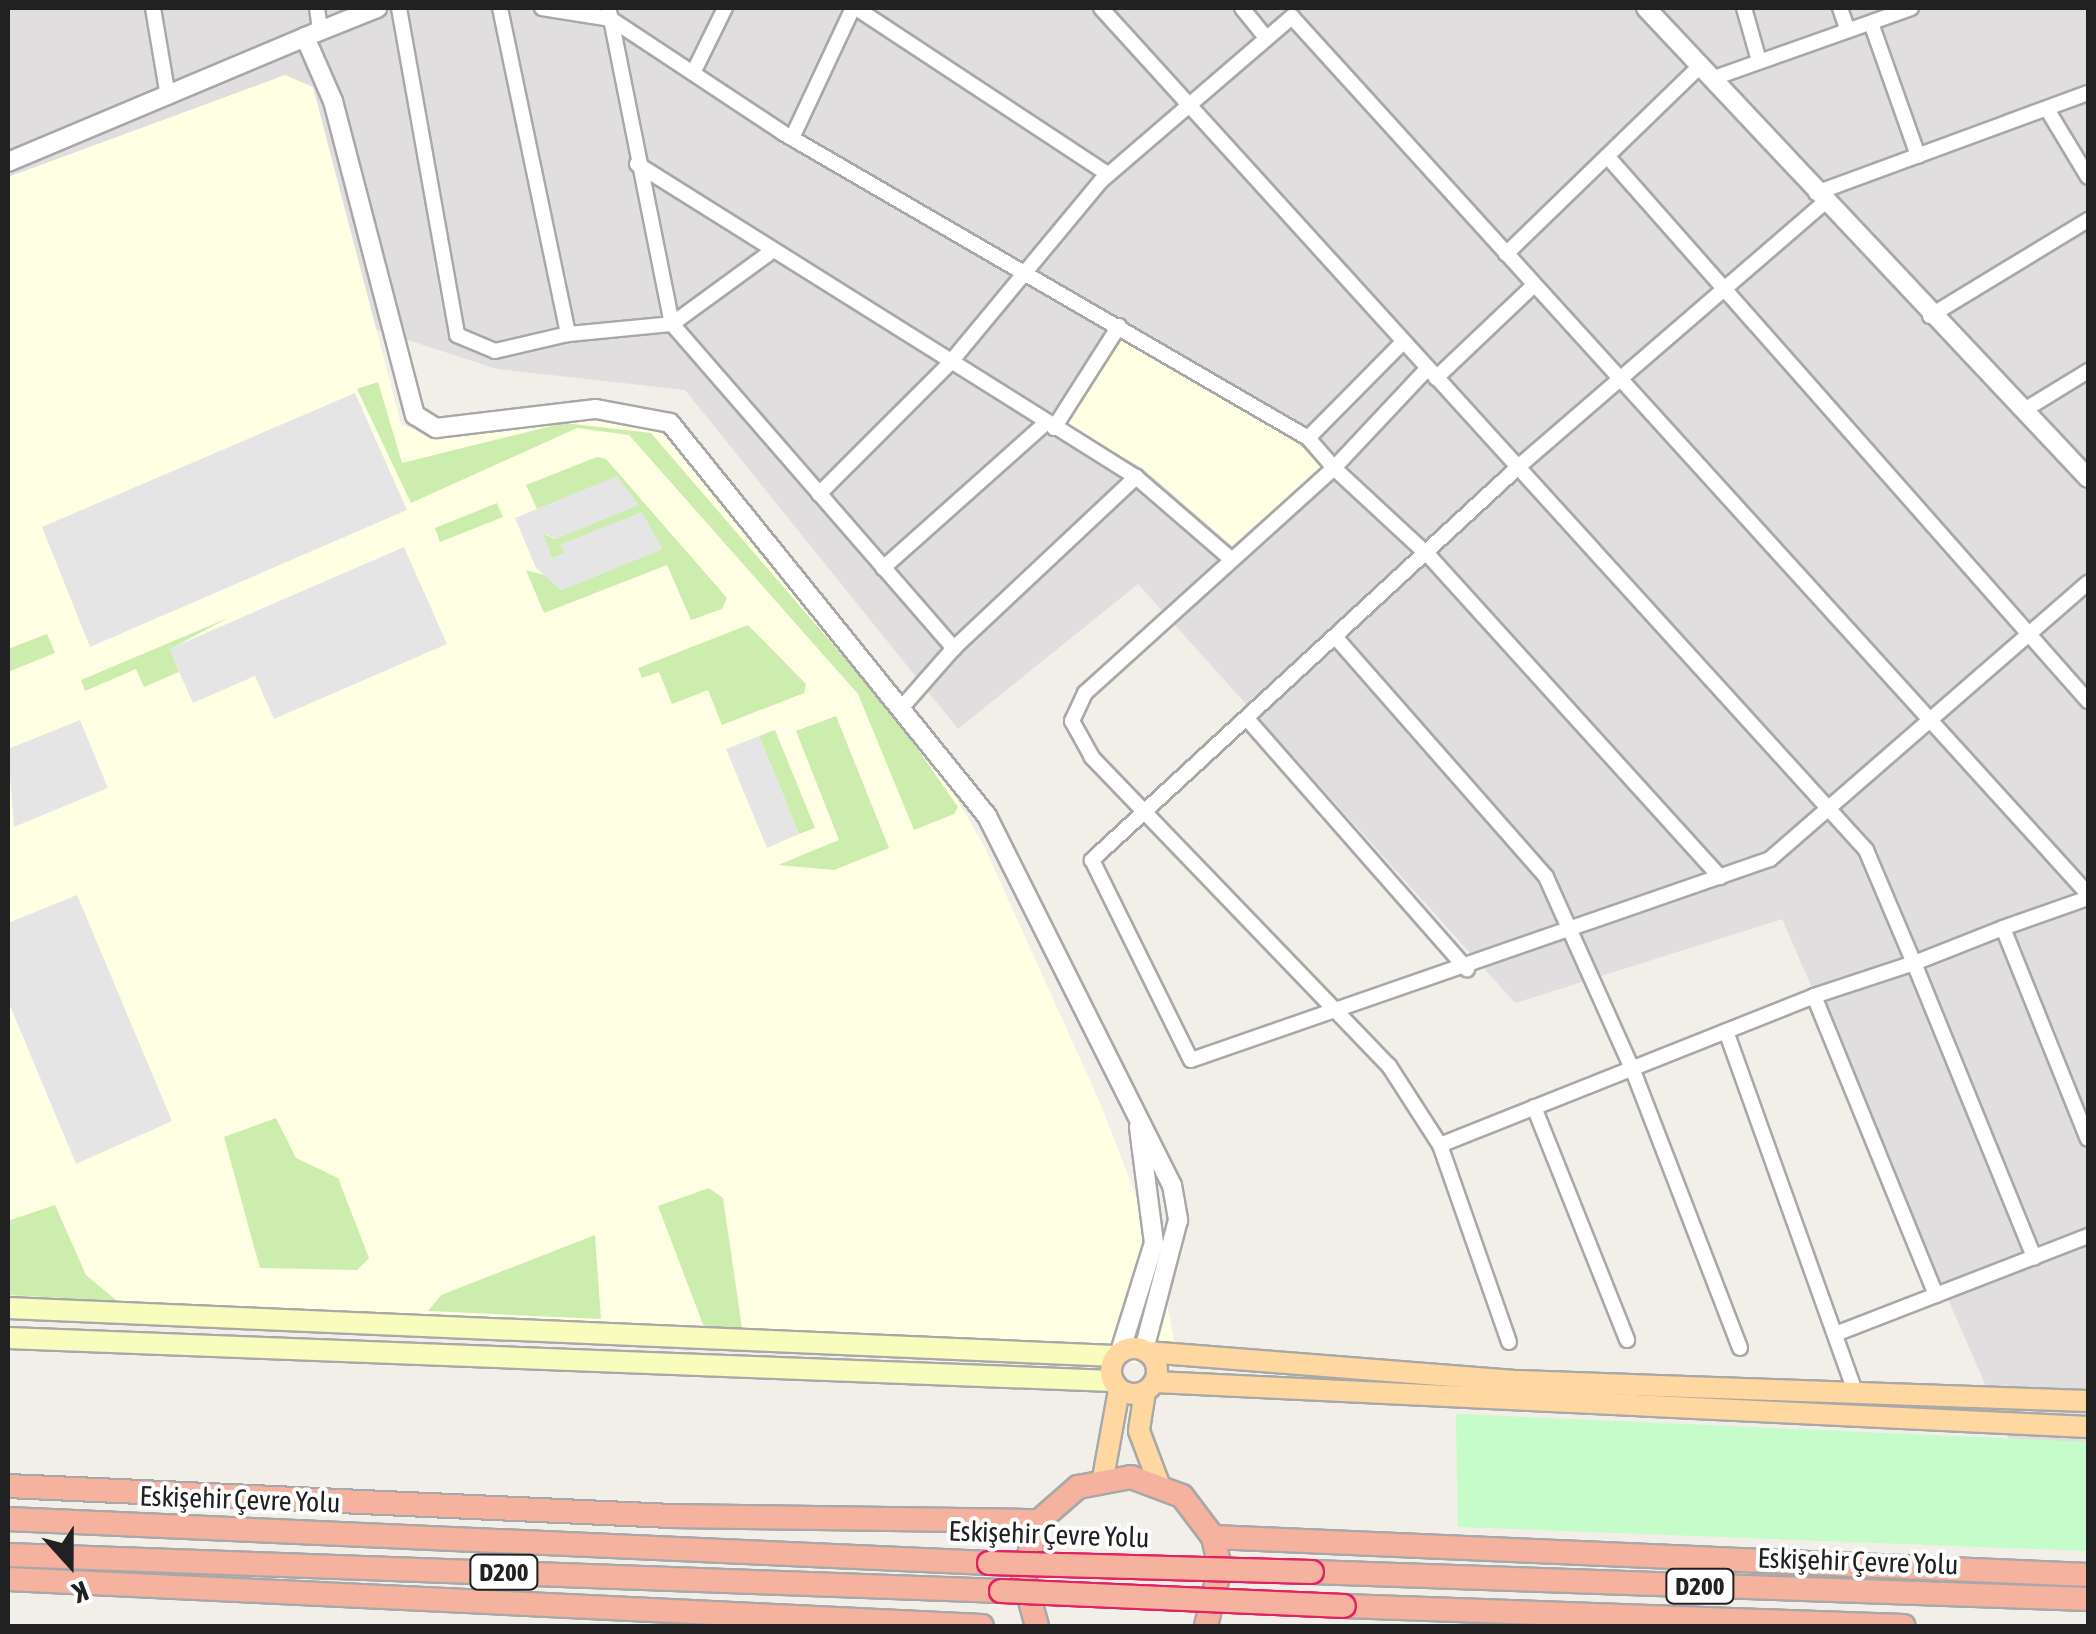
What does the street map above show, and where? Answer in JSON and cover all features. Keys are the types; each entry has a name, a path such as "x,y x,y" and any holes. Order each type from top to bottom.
{"highway":[{"path":"8,1486 670,1516 1039,1521 1102,1478 1159,1484 1213,1537 1218,1599 1206,1626"},
{"name":"Eskişehir Çevre Yolu","path":"8,1519 989,1562 2088,1599"},
{"path":"1037,1626 1022,1575 1039,1521"},
{"path":"1213,1537 2088,1575"},
{"name":"Eskişehir Çevre Yolu","path":"8,1555 1904,1626"},
{"path":"8,1579 765,1622 982,1626"}],"main road":[{"path":"8,1308 1118,1354 1146,1351 1518,1381 2088,1401"},
{"path":"8,1338 2088,1427"},
{"path":"1146,1351 1150,1387 1139,1431 1159,1484"},
{"path":"1102,1478 1118,1354"}],"street":[{"path":"153,8 168,97"},
{"path":"317,8 313,34 415,415 436,428 596,409 670,423 903,706 987,816 1158,1148 1178,1220 1146,1351"},
{"path":"8,162 377,8"},
{"path":"400,8 457,334 495,351 568,334 672,324 768,254"},
{"path":"500,8 568,334"},
{"path":"542,8 609,13 792,138 1308,438 1334,468 1430,557 1720,878"},
{"path":"695,69 725,8"},
{"path":"792,138 855,8 1108,174"},
{"path":"1101,8 1516,470 1866,850 2034,1257"},
{"path":"1242,8 1266,38"},
{"path":"1646,8 1930,316 2026,409 2088,478"},
{"path":"1744,8 1760,61"},
{"path":"1840,8 1846,28"},
{"path":"1506,254 1606,156 1706,72 1760,61 1911,8"},
{"path":"818,494 950,364 1108,174 1297,12 1506,254 2088,896 1914,963 1814,996 1440,1145"},
{"path":"609,13 672,324 954,648"},
{"path":"1870,22 1918,156"},
{"path":"2088,93 1918,156 1821,198 1731,289 1516,470 1430,557 1092,860 1191,1060 1572,933 1770,859 2088,582"},
{"path":"2047,109 2088,177"},
{"path":"1606,156 1731,289 2088,701"},
{"path":"637,164 768,254 1136,477 1231,560"},
{"path":"1930,316 2088,220"},
{"path":"1510,1342 1440,1145 1388,1066 1149,809 1092,757 1072,721 1085,693 1334,468 1431,373 1534,285"},
{"path":"884,568 1050,425 1119,326"},
{"path":"1308,438 1403,342"},
{"path":"2026,409 2088,371"},
{"path":"903,706 954,648 1136,477"},
{"path":"1338,640 1546,877 1632,1068 1740,1348"},
{"path":"1248,720 1467,969"},
{"path":"2003,928 2088,1139"},
{"path":"1814,996 1936,1294"},
{"path":"1726,1031 1856,1391"},
{"path":"1118,1354 1154,1244 1142,1133 1119,1075"},
{"path":"1534,1108 1627,1340"},
{"path":"1838,1333 2088,1236"}],"shaded area":[{"path":"8,8 2088,8 2088,1482 2020,1464 1782,919 1515,1003 1138,584 958,729 685,390 497,369 8,210"},
{"path":"285,75 313,87 401,424 434,439 544,415 656,420 902,704 984,846 1101,1105 1159,1256 1178,1365 8,1295 8,177"},
{"path":"1123,337 1299,444 1322,467 1232,546 1142,468 1064,424"},
{"path":"355,393 407,510 90,647 42,527"},
{"path":"617,476 639,505 556,539 543,533 552,558 564,553 561,544 642,512 663,549 561,590 536,568 515,518"},
{"path":"404,547 447,644 274,719 255,676 193,703 169,649"},
{"path":"80,720 108,788 14,827 8,749"},
{"path":"759,736 799,834 767,848 726,749"},
{"path":"77,895 172,1121 76,1164 8,1001 8,923"}],"green space":[{"path":"378,382 402,463 564,423 651,433 896,718 958,807 954,814 914,830 858,694 629,435 577,428 411,503 357,389"},
{"path":"597,457 606,459 727,598 722,609 691,620 667,565 544,613 526,570 555,578 561,590 662,549 561,545 565,553 552,558 542,533 555,539 617,477 537,509 526,485"},
{"path":"497,503 503,517 440,542 435,528"},
{"path":"228,618 170,649 179,672 144,687 136,669 85,691 81,680"},
{"path":"748,625 806,684 804,693 722,725 708,690 672,704 659,672 642,678 638,668"},
{"path":"47,634 55,653 8,672 8,649"},
{"path":"836,716 889,848 834,870 778,865 839,840 796,731"},
{"path":"775,730 815,828 799,834 759,736"},
{"path":"276,1118 296,1158 338,1178 369,1258 357,1270 260,1268 224,1137"},
{"path":"709,1188 723,1198 742,1328 704,1327 658,1206"},
{"path":"55,1205 86,1275 117,1301 8,1295 8,1221"},
{"path":"595,1235 601,1319 428,1311 441,1295"},
{"path":"1456,1414 2088,1442 2088,1551 1458,1527"}]}
